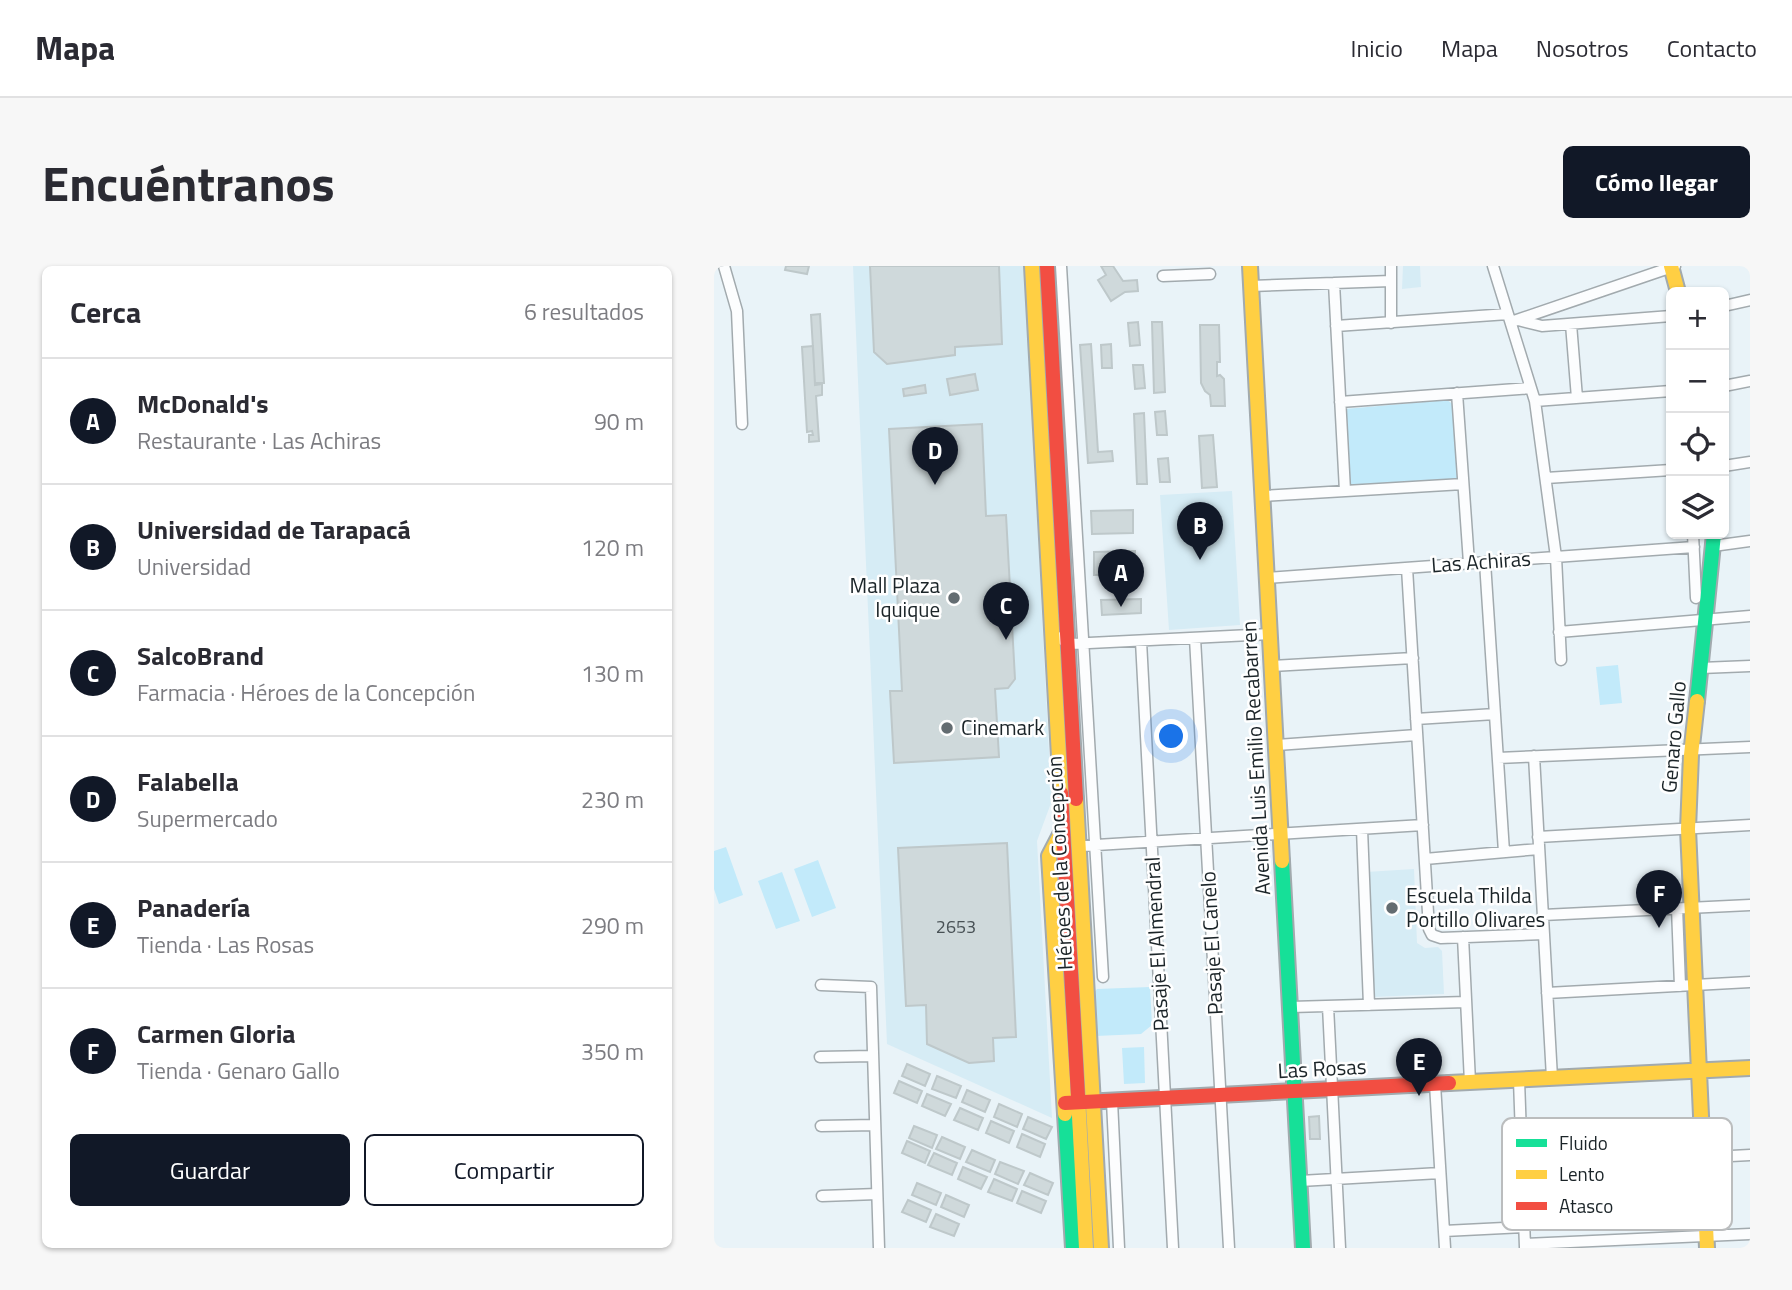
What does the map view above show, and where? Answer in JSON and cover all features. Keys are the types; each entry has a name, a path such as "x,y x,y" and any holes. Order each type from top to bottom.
{"street":[{"path":"724,266 737,311 742,424"},
{"name":"Héroes de la Concepción","path":"1032,266 1062,831 1073,1248"},
{"name":"Héroes de la Concepción","path":"1047,266 1076,644 1096,845 1104,977"},
{"name":"Héroes de la Concepción","path":"1062,266 1076,644 1080,846 1101,1248"},
{"name":"Avenida Luis Emilio Recabarren","path":"1250,266 1303,1248"},
{"path":"1391,266 1391,323"},
{"path":"1493,266 1512,319 1535,401 1556,557 1561,660"},
{"path":"1512,319 1672,266 1677,287"},
{"path":"1163,276 1190,270 1210,274"},
{"path":"1251,286 1391,282"},
{"path":"1334,283 1345,491"},
{"path":"1033,288 1049,301"},
{"path":"1729,305 1750,300"},
{"path":"1336,326 1512,319 1542,326 1666,316"},
{"path":"1571,324 1577,398"},
{"path":"1729,385 1750,381"},
{"path":"1340,402 1531,388"},
{"path":"1535,401 1666,391"},
{"path":"1457,393 1469,563"},
{"path":"1729,465 1750,462"},
{"path":"1546,478 1666,470"},
{"path":"1263,496 1463,484"},
{"path":"1693,539 1696,598"},
{"path":"1714,540 1750,541"},
{"name":"Genaro Gallo","path":"1701,1118 1699,1071 1688,986 1684,908 1692,749 1714,540"},
{"name":"Las Achiras","path":"1267,578 1694,547"},
{"path":"1485,562 1504,852"},
{"path":"1407,568 1429,926 1433,935 1441,939 1544,934"},
{"path":"1559,632 1750,616"},
{"path":"1051,633 1076,644 1270,634"},
{"name":"Pasaje El Canelo","path":"1195,638 1229,1248"},
{"name":"Pasaje El Almendral","path":"1140,641 1173,1248"},
{"path":"1272,666 1413,659"},
{"path":"1701,668 1750,666"},
{"path":"1416,719 1495,714"},
{"path":"1277,745 1417,736"},
{"path":"1498,758 1750,747"},
{"path":"1534,756 1552,1078"},
{"path":"1080,846 1423,825"},
{"path":"1538,836 1750,825"},
{"path":"1362,828 1369,1005"},
{"path":"1425,859 1539,849"},
{"path":"1543,915 1750,905"},
{"path":"1463,937 1470,1083"},
{"path":"1547,993 1750,982"},
{"path":"821,985 870,987 879,1248"},
{"path":"1291,1007 1466,1002"},
{"path":"1328,1006 1340,1248"},
{"path":"820,1058 873,1056"},
{"name":"Las Rosas","path":"1071,1103 1750,1068"},
{"path":"1519,1080 1520,1118"},
{"path":"1435,1084 1445,1248"},
{"path":"1112,1101 1119,1248"},
{"name":"Héroes de la Concepción","path":"1071,1103 1086,1248"},
{"path":"821,1126 875,1125"},
{"path":"1732,1156 1750,1155"},
{"path":"1300,1181 1440,1173"},
{"path":"822,1196 877,1194"},
{"path":"1444,1231 1502,1228"},
{"path":"1525,1246 1706,1242 1750,1234"}],"shaded area":[{"path":"853,266 1024,266 1051,790 1051,803 1037,841 1052,1118 887,1044"},
{"path":"1403,266 1420,266 1421,287 1402,289"},
{"path":"1447,400 1454,405 1458,478 1453,481 1353,487 1349,481 1345,409"},
{"path":"1232,491 1240,625 1169,630 1160,495"},
{"path":"1618,665 1622,703 1600,705 1596,667"},
{"path":"726,847 743,895 719,904 714,889 714,851"},
{"path":"818,860 836,908 812,917 794,869"},
{"name":"Escuela Thilda Portillo Olivares","path":"1414,869 1417,943 1425,948 1438,947 1442,951 1444,994 1372,997 1366,872"},
{"path":"782,872 800,921 776,929 758,881"},
{"path":"1150,987 1152,1025 1141,1034 1096,1036 1093,994 1097,989"},
{"path":"1144,1047 1145,1083 1124,1084 1122,1048"}],"building":[{"path":"786,266 809,266 807,274 785,270"},
{"path":"870,266 999,266 1002,344 955,347 955,355 887,364 874,352"},
{"path":"1101,266 1113,266 1123,281 1137,280 1138,291 1125,292 1111,301 1098,280 1106,275"},
{"path":"820,314 824,383 815,383 811,315"},
{"path":"1138,322 1140,345 1130,346 1128,323"},
{"path":"1152,322 1162,322 1165,392 1154,393"},
{"path":"1200,325 1219,325 1220,362 1217,362 1217,376 1220,375 1224,379 1225,406 1211,406 1210,395 1201,383"},
{"path":"1091,344 1098,452 1112,451 1113,461 1088,463 1080,345"},
{"path":"1111,344 1112,368 1102,368 1101,345"},
{"path":"813,346 815,385 822,384 822,395 816,396 819,441 809,442 809,435 813,435 812,431 807,432 802,347"},
{"path":"1133,365 1143,365 1145,388 1135,389"},
{"path":"975,374 978,390 950,395 947,379"},
{"path":"925,385 926,393 904,396 903,389"},
{"path":"1165,411 1167,435 1157,435 1155,412"},
{"path":"1144,413 1147,484 1137,484 1134,414"},
{"name":"Mall Plaza Iquique","path":"982,424 986,516 1006,515 1015,679 1008,688 995,689 999,757 894,763 890,691 902,691 889,429"},
{"path":"1213,435 1217,487 1202,488 1199,436"},
{"path":"1168,458 1170,482 1160,482 1158,459"},
{"path":"1133,510 1133,533 1092,534 1091,511"},
{"path":"1135,551 1135,574 1094,575 1094,552"},
{"path":"1141,599 1141,613 1102,615 1101,600"},
{"path":"1007,843 1016,1037 993,1038 994,1061 969,1063 927,1044 926,1005 906,1006 898,848"},
{"path":"907,1064 930,1074 925,1086 902,1076"},
{"path":"937,1076 961,1086 956,1098 932,1089"},
{"path":"899,1081 922,1091 917,1103 894,1093"},
{"path":"967,1090 990,1100 985,1112 962,1102"},
{"path":"927,1094 951,1104 945,1116 922,1106"},
{"path":"999,1104 1022,1114 1017,1127 994,1117"},
{"path":"960,1108 983,1118 978,1130 954,1120"},
{"path":"1319,1116 1320,1139 1310,1139 1309,1117"},
{"path":"1028,1117 1052,1127 1046,1139 1023,1129"},
{"path":"991,1121 1014,1131 1009,1143 986,1133"},
{"path":"914,1126 937,1135 932,1148 909,1138"},
{"path":"1022,1134 1045,1144 1040,1157 1017,1147"},
{"path":"942,1137 965,1147 960,1159 936,1149"},
{"path":"907,1141 930,1151 925,1163 902,1153"},
{"path":"972,1150 995,1160 990,1172 966,1162"},
{"path":"934,1153 957,1163 952,1175 928,1165"},
{"path":"1000,1162 1024,1171 1018,1184 995,1174"},
{"path":"963,1167 987,1177 981,1189 958,1179"},
{"path":"1030,1173 1053,1183 1048,1195 1024,1185"},
{"path":"994,1179 1017,1189 1012,1201 988,1192"},
{"path":"917,1183 941,1193 936,1205 912,1195"},
{"path":"1022,1191 1046,1201 1041,1213 1017,1203"},
{"path":"946,1195 969,1205 964,1217 941,1207"},
{"path":"908,1200 931,1210 926,1222 902,1212"},
{"path":"936,1214 959,1224 954,1236 930,1227"}],"traffic: fast":[{"path":"1697,701 1713,539"},
{"path":"1282,861 1303,1248"},
{"path":"1065,1114 1073,1248"}],"traffic: slow":[{"path":"1032,266 1061,793"},
{"path":"1250,266 1282,861"},
{"path":"1671,266 1677,287"},
{"path":"1697,701 1691,755 1688,829 1701,1118"},
{"path":"1076,799 1101,1248"},
{"path":"1062,831 1049,856 1065,1114"},
{"path":"1449,1083 1750,1068"},
{"path":"1078,1096 1086,1248"},
{"path":"1706,1230 1707,1248"}],"traffic: jam":[{"path":"1047,266 1076,799"},
{"path":"1061,793 1078,1096"},
{"path":"1065,1103 1449,1083"}],"place":[{"name":"Falabella","path":"935,485"},
{"name":"Universidad de Tarapacá","path":"1200,560"},
{"name":"Mall Plaza Iquique","path":"954,598"},
{"name":"McDonald's","path":"1121,607"},
{"name":"SalcoBrand","path":"1006,640"},
{"name":"Cinemark","path":"947,728"},
{"name":"Escuela Thilda Portillo Olivares","path":"1392,908"},
{"name":"Carmen Gloria","path":"1659,928"},
{"name":"Panadería","path":"1419,1096"}]}
